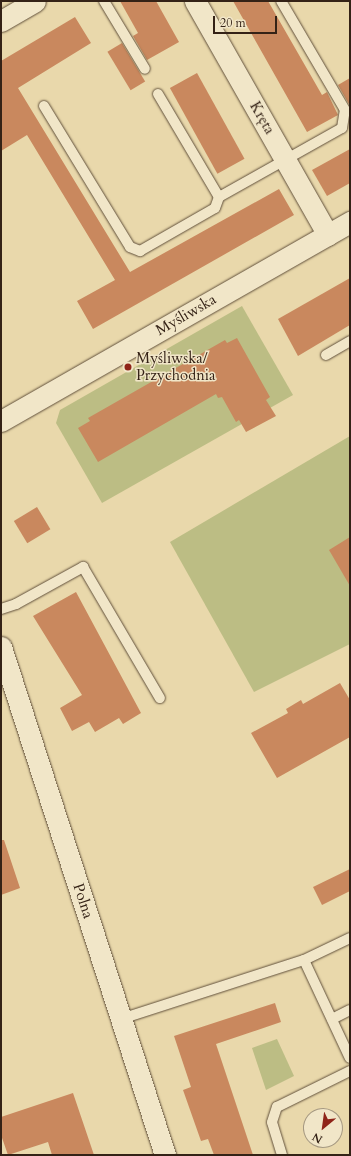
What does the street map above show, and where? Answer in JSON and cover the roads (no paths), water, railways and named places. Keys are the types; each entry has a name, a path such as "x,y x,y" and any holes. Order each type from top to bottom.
{"street":[{"path":"1,21 35,1"},
{"name":"Kręta","path":"195,1 328,235"},
{"name":"Myśliwska","path":"1,420 350,222"},
{"name":"Polna","path":"1,647 165,1155"}],"lane":[{"path":"104,1 145,69"},
{"path":"44,106 130,247 140,251 215,208 219,197 286,161 342,128 346,110 281,1"},
{"path":"158,94 219,197"},
{"path":"326,355 350,341"},
{"path":"1,609 16,604 83,567 160,698"},
{"path":"121,1019 304,960 350,938"},
{"path":"304,960 350,1058"},
{"path":"332,1018 350,1010"},
{"path":"282,1155 273,1128 274,1111 283,1104 350,1071"}],"place":[{"name":"Myśliwska/ Przychodnia","path":"128,367"}]}
